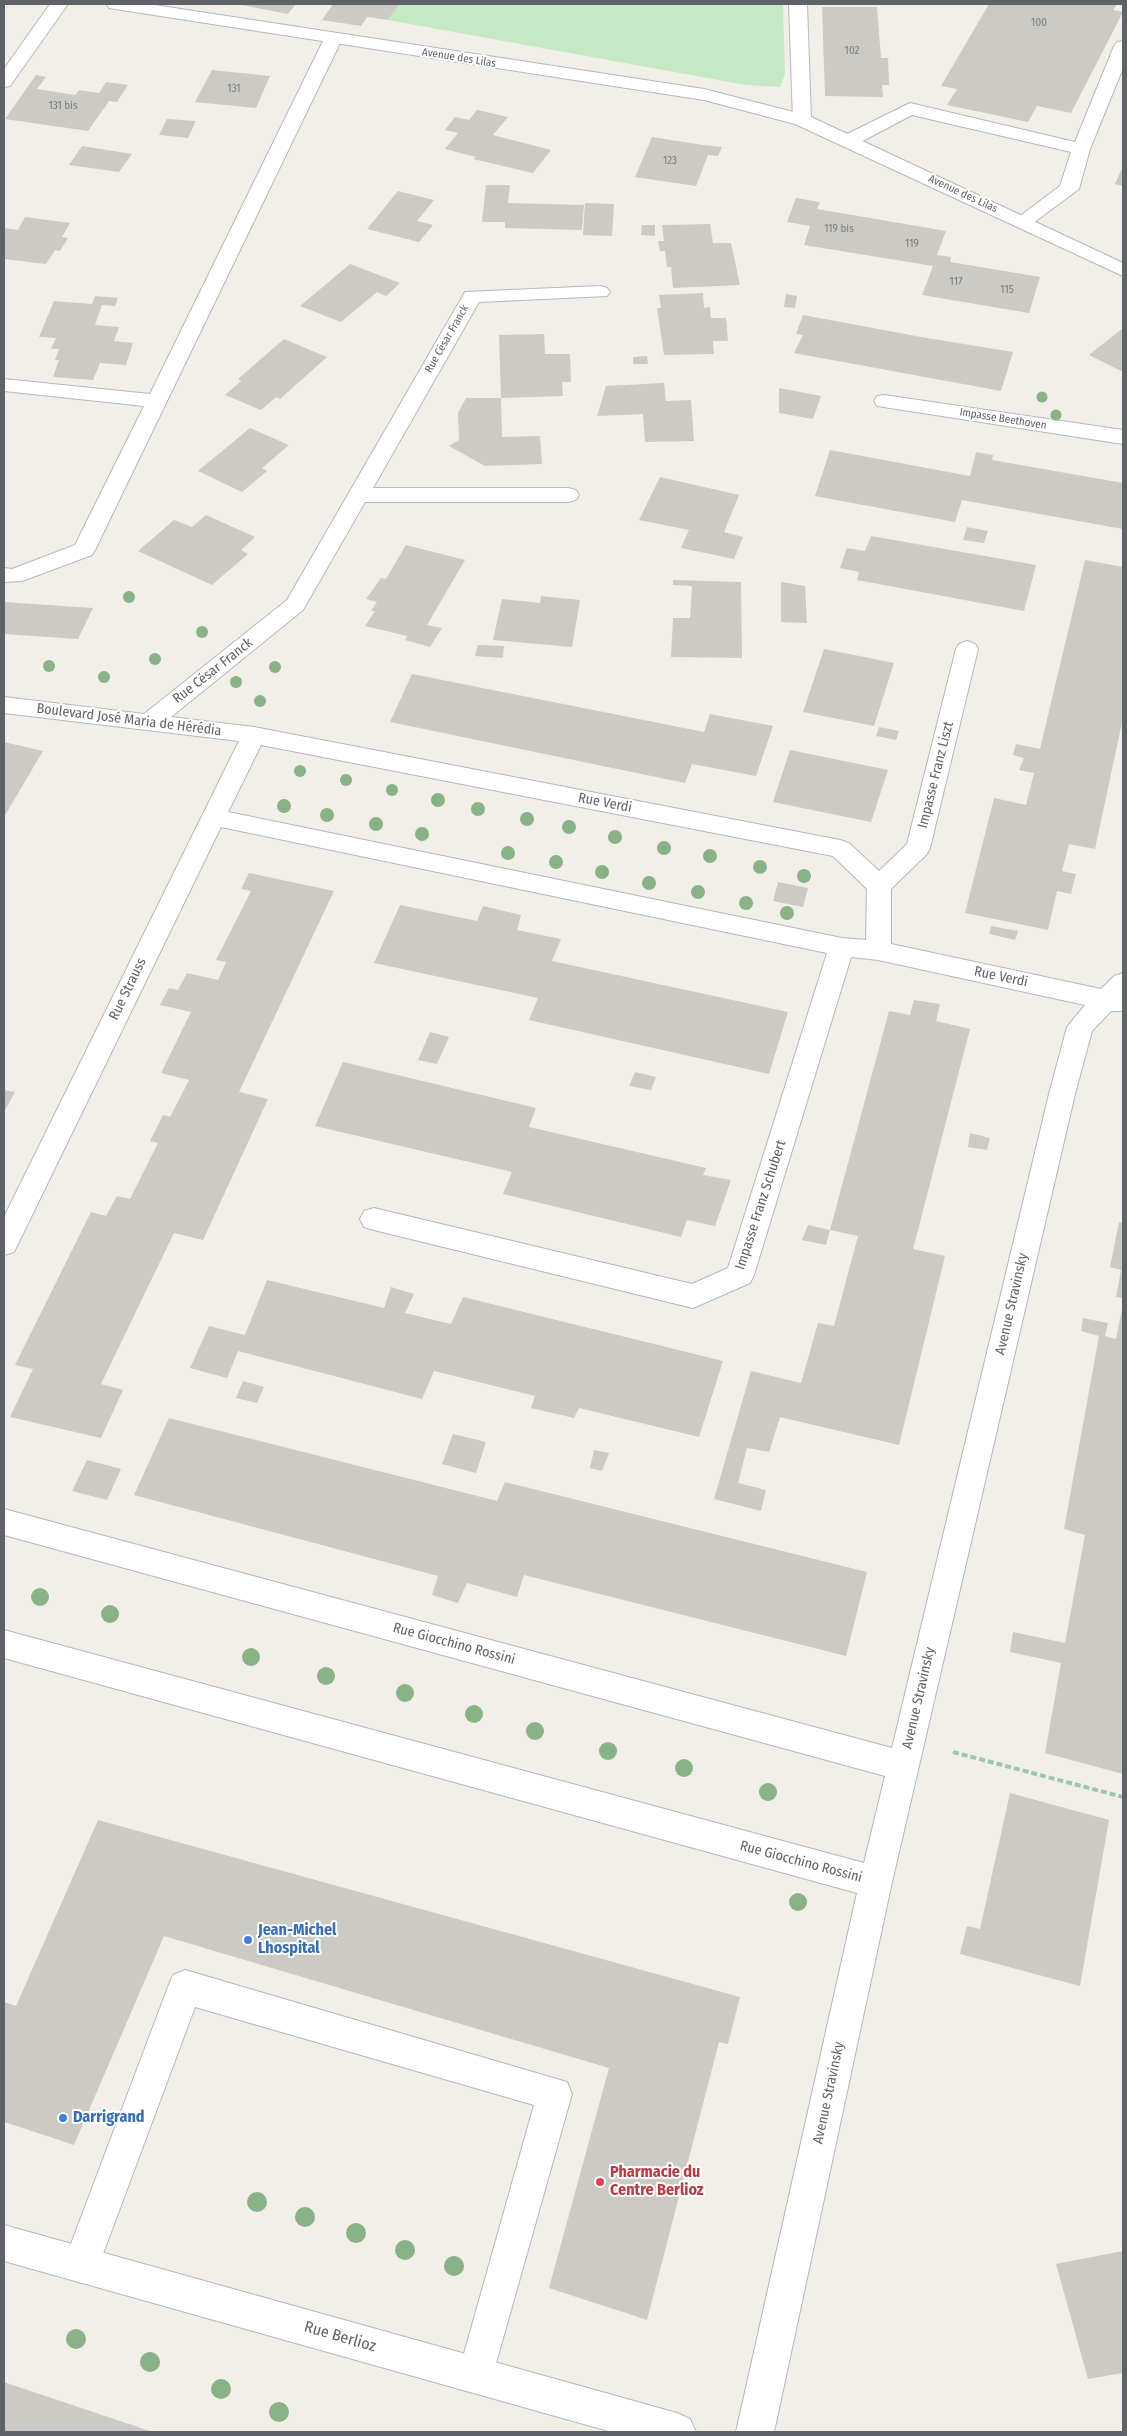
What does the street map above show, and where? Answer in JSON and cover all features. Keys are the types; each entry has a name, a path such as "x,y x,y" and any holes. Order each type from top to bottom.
{"street":[{"path":"4,82 59,4"},
{"name":"Avenue des Lilas","path":"115,4 704,95 802,120 1123,270"},
{"path":"798,4 802,120"},
{"path":"4,575 14,576 84,550 333,39"},
{"path":"1022,222 1070,189 1081,149 1123,46"},
{"path":"848,141 910,108 1081,149"},
{"name":"Rue César Franck","path":"149,722 295,606 472,296 600,292"},
{"path":"4,385 155,401"},
{"name":"Impasse Beethoven","path":"884,401 1123,437"},
{"path":"359,495 568,495"},
{"name":"Impasse Franz Liszt","path":"879,886 918,848 967,649"},
{"name":"Boulevard José Maria de Hérédia","path":"4,705 254,735"},
{"name":"Rue Verdi","path":"254,735 840,849 879,886"},
{"name":"Rue Strauss","path":"4,1244 212,817 254,735"},
{"name":"Rue Verdi","path":"212,817 842,946 878,951 1117,996"},
{"path":"878,951 879,886"},
{"name":"Impasse Franz Schubert","path":"374,1218 693,1296 740,1275 842,946"},
{"name":"Avenue Stravinsky","path":"755,2432 876,1882 1062,1094 1080,1027 1117,996"},
{"name":"Rue Giocchino Rossini","path":"4,1522 906,1753"},
{"name":"Rue Giocchino Rossini","path":"4,1644 876,1882"},
{"path":"81,2265 185,1987 555,2094 476,2375"},
{"name":"Rue Berlioz","path":"4,2243 677,2432"}],"path":[{"path":"906,1753 1123,1797"}],"green space":[{"path":"399,4 783,4 785,74 780,87 746,85 388,20"}],"building":[{"path":"236,4 296,4 288,14"},
{"path":"333,4 399,4 388,20 367,17 361,26 322,20"},
{"path":"989,4 1117,4 1113,10 1123,12 1071,113 1037,106 1028,122 947,105 957,89 941,86"},
{"path":"822,7 877,7 881,58 888,58 889,85 882,85 883,97 825,96"},
{"path":"212,70 270,76 256,108 195,102"},
{"path":"36,75 46,77 37,89 75,95 79,90 99,93 106,82 128,85 117,102 109,101 88,131 5,119"},
{"path":"477,110 508,117 493,135 551,150 533,173 473,159 476,157 445,149 458,133 445,130 455,117 469,120"},
{"path":"167,119 196,121 188,138 159,135"},
{"path":"652,137 722,147 718,156 708,155 696,186 635,177"},
{"path":"82,146 132,154 119,172 69,165"},
{"path":"1123,166 1123,186 1115,184"},
{"path":"486,185 510,185 508,203 584,205 582,230 505,228 505,222 482,222"},
{"path":"398,191 434,200 417,221 433,225 419,242 367,229"},
{"path":"796,198 820,202 817,209 946,231 937,255 951,257 950,262 1040,277 1029,313 922,295 933,266 804,245 810,226 787,222"},
{"path":"585,203 614,204 612,236 583,235"},
{"path":"25,217 70,223 62,237 68,238 60,251 55,250 46,264 4,259 4,228 18,230"},
{"path":"710,224 713,243 731,243 740,285 673,288 671,267 667,267 665,251 660,251 658,241 664,241 662,225"},
{"path":"642,225 655,225 655,236 641,235"},
{"path":"350,264 400,283 386,296 377,292 341,322 300,306"},
{"path":"703,293 704,308 710,307 711,318 726,318 728,341 713,341 714,354 664,355 657,308 661,308 659,295"},
{"path":"786,294 797,296 795,308 784,307"},
{"path":"95,296 118,298 115,306 102,305 95,325 119,327 114,341 133,343 126,365 100,363 93,380 53,377 59,360 55,360 59,349 51,349 56,338 39,337 54,301 92,304"},
{"path":"803,315 1013,352 1001,391 794,353 803,335 796,334"},
{"path":"1123,328 1123,372 1089,355"},
{"path":"544,334 545,354 570,354 571,382 562,382 563,396 501,398 499,335"},
{"path":"284,339 327,357 280,399 276,397 261,410 225,395 241,381 238,379"},
{"path":"647,356 648,364 633,364 633,357"},
{"path":"664,383 666,401 691,400 694,441 645,442 643,414 597,416 606,386"},
{"path":"779,388 821,396 813,419 779,413"},
{"path":"466,398 501,398 502,437 540,436 542,464 485,466 449,446 459,440 458,413"},
{"path":"250,428 289,445 262,468 267,471 242,492 198,471"},
{"path":"830,450 970,476 976,452 993,455 992,460 1123,483 1123,529 962,500 955,522 815,496"},
{"path":"660,477 739,495 724,532 743,537 734,559 681,548 689,530 639,520"},
{"path":"206,515 255,537 241,550 248,554 212,585 138,551 174,520 192,527"},
{"path":"967,527 988,531 984,543 963,540"},
{"path":"871,536 1036,565 1024,611 857,580 859,572 840,568 847,548 865,551"},
{"path":"406,545 465,560 427,625 442,628 430,647 405,640 407,636 365,626 375,611 371,611 377,602 366,599 381,578 386,579"},
{"path":"1085,560 1123,567 1123,718 1095,849 1069,844 1062,871 1076,874 1071,894 1057,891 1048,930 965,913 994,798 1026,805 1034,773 1019,770 1024,758 1013,755 1016,744 1040,749"},
{"path":"673,580 741,582 742,658 671,657 673,618 690,618 692,586 673,585"},
{"path":"781,582 805,586 807,623 781,622"},
{"path":"541,596 580,600 572,647 493,640 502,599 540,603"},
{"path":"4,602 93,608 78,639 4,634"},
{"path":"478,645 504,646 503,658 475,656"},
{"path":"824,649 894,663 874,726 803,712"},
{"path":"412,674 704,732 710,714 773,726 756,776 692,764 685,783 390,722"},
{"path":"879,727 899,731 896,740 876,736"},
{"path":"4,742 43,751 4,817"},
{"path":"790,750 888,770 871,822 773,802"},
{"path":"249,873 334,891 239,1092 268,1099 203,1240 174,1233 101,1384 123,1390 101,1438 10,1417 33,1369 15,1365 91,1212 106,1216 117,1196 130,1199 158,1143 150,1141 163,1115 170,1117 189,1080 161,1073 191,1012 160,1005 169,988 178,990 187,973 218,980 226,962 216,960 251,891 241,889"},
{"path":"778,882 808,888 803,907 773,901"},
{"path":"400,905 477,921 483,906 521,915 517,930 561,939 552,961 788,1012 769,1074 529,1020 538,998 374,963"},
{"path":"991,926 1018,931 1015,940 989,934"},
{"path":"914,1000 940,1004 936,1021 970,1029 913,1249 945,1256 899,1445 780,1417 769,1452 747,1448 738,1483 766,1490 761,1511 714,1499 751,1371 801,1383 818,1323 834,1326 858,1236 830,1230 889,1011 910,1015"},
{"path":"430,1032 449,1037 437,1064 418,1060"},
{"path":"343,1062 536,1108 529,1127 706,1168 703,1175 731,1180 715,1226 687,1220 681,1237 503,1194 512,1172 315,1126"},
{"path":"635,1072 656,1077 651,1090 629,1086"},
{"path":"4,1090 15,1092 4,1112"},
{"path":"970,1133 990,1138 987,1150 968,1147"},
{"path":"1119,1222 1123,1223 1123,1298 1116,1297 1121,1270 1110,1267"},
{"path":"808,1225 830,1230 826,1245 802,1240"},
{"path":"267,1280 384,1308 391,1287 414,1294 405,1313 451,1324 463,1297 723,1361 699,1437 579,1408 574,1418 531,1408 535,1396 434,1371 422,1399 238,1351 227,1378 190,1368 209,1326 245,1335"},
{"path":"1122,1309 1123,1774 1045,1753 1061,1663 1010,1652 1013,1632 1065,1643 1085,1535 1064,1529 1099,1336 1081,1331 1083,1318 1108,1323 1105,1336 1116,1339"},
{"path":"243,1381 264,1387 257,1403 236,1398"},
{"path":"169,1418 497,1501 505,1482 867,1572 846,1656 524,1575 517,1597 467,1583 458,1603 432,1595 438,1576 134,1495"},
{"path":"453,1434 486,1442 476,1473 442,1464"},
{"path":"594,1450 609,1453 602,1471 590,1468"},
{"path":"87,1460 121,1469 107,1500 72,1491"},
{"path":"1010,1793 1109,1820 1080,1986 960,1954 967,1926 980,1929"},
{"path":"98,1820 740,1997 728,2044 719,2042 647,2320 549,2288 609,2068 164,1936 74,2145 4,2122 4,2002 16,2006"},
{"path":"1123,2251 1123,2373 1088,2379 1056,2264"},
{"path":"4,2382 153,2432 4,2432"}],"place":[{"name":"Jean-Michel Lhospital","path":"248,1940"},
{"name":"Darrigrand","path":"63,2118"},
{"name":"Pharmacie du Centre Berlioz","path":"600,2182"}]}
